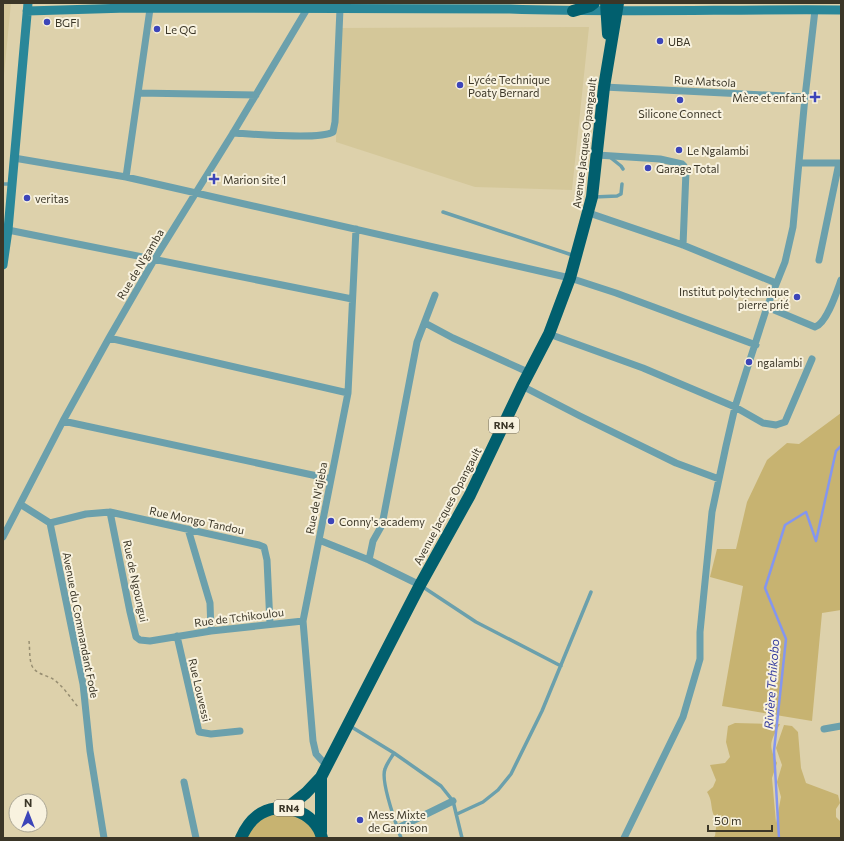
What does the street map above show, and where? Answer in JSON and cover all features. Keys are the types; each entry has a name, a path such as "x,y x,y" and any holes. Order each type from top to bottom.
{"highway":[{"path":"574,11 590,6 594,3"},
{"name":"Avenue Jacques Opangault","path":"321,777 420,585 470,495 522,386 549,334 570,278 589,213 602,155 604,86 610,47 612,6"},
{"name":"RN4","path":"287,808 306,793 321,777"},
{"name":"RN4","path":"321,777 322,836"},
{"name":"RN4","path":"241,838 247,826 258,815 272,809 287,808 301,812 313,821 322,836"}],"street":[{"path":"112,3 128,8"},
{"path":"3,264 8,230 7,184 14,158 28,7 150,9 340,9 511,6 574,11 612,6 841,10"},
{"path":"126,177 150,9"},
{"name":"Rue de N'gamba","path":"3,537 63,421 109,338 154,260 234,133 307,9"},
{"path":"234,133 324,136 333,132 335,122 340,9"},
{"path":"624,838 683,717 700,659 700,632 705,599 712,512 726,446 735,407 767,307 785,262 793,227 805,97 816,10"},
{"name":"Rue Matsola","path":"604,86 805,97"},
{"path":"138,93 256,95"},
{"path":"602,155 660,159 682,164 684,166 686,170 683,245"},
{"path":"14,158 126,177 570,278 616,292 756,345"},
{"path":"800,163 840,163 819,260"},
{"path":"589,213 683,245 776,282"},
{"name":"Rue de N'djeba","path":"327,766 316,754 312,741 303,621 348,393 356,229"},
{"path":"8,230 352,299"},
{"path":"767,307 816,327 819,326 832,304 841,280"},
{"path":"369,560 373,541 382,525 414,354 435,295"},
{"path":"425,323 453,338 530,373"},
{"path":"549,334 643,368 735,407 763,423 776,425 785,422 812,359"},
{"path":"109,338 348,393"},
{"path":"522,386 676,463 720,479"},
{"path":"63,421 331,479"},
{"path":"20,504 50,523"},
{"name":"Rue Mongo Tandou","path":"50,523 86,514 110,512 264,547 267,560 270,624"},
{"name":"Rue de Ngoungui","path":"110,512 136,637 144,641 177,636"},
{"name":"Avenue du Commandant Fode","path":"50,523 83,684 90,751 104,838"},
{"path":"188,529 210,603 211,631"},
{"path":"319,540 369,560 420,585"},
{"name":"Rue de Tchikoulou","path":"177,636 303,621"},
{"name":"Rue Louvessi","path":"177,636 199,732 211,734 240,731"},
{"path":"824,729 841,726"},
{"path":"184,782 196,838"},
{"path":"398,828 453,801"}],"lane":[{"path":"602,155 621,166 623,169"},
{"path":"592,197 617,196 620,194 622,184"},
{"path":"443,212 576,256"},
{"path":"420,585 476,622 561,666"},
{"path":"457,814 483,802 498,790 511,774 542,711 591,592"},
{"path":"348,725 394,753 441,786 453,801 462,838"},
{"path":"394,753 384,770 384,780 401,838"}],"path":[{"path":"29,641 31,663 33,668 53,680 66,692 86,718"}],"shaded area":[{"path":"3,3 11,3 3,85"},
{"name":"Lycée Technique Poaty Bernard","path":"589,27 572,190 475,187 336,142 339,28"},
{"path":"841,413 841,610 822,613 812,721 722,706 743,586 710,577 717,549 736,549 747,502 767,460 787,443 799,444"},
{"path":"735,723 780,724 771,744 772,752 777,763 772,778 776,823 781,797 777,782 782,765 776,748 784,725 792,726 798,732 801,768 806,783 838,795 840,803 836,809 836,817 841,822 841,838 713,838 715,836 717,820 713,813 707,792 713,787 716,780 710,765 725,763 730,757 726,742 728,726"},
{"path":"283,810 306,819 318,838 245,838 259,818"}],"waterway":[{"name":"Rivière Tchikobo","path":"779,838 774,751 786,639 765,588 785,525 806,512 816,541 836,451 841,446"}],"place":[{"name":"BGFI","path":"47,22"},
{"name":"Le QG","path":"157,29"},
{"name":"UBA","path":"660,41"},
{"name":"Lycée Technique Poaty Bernard","path":"460,85"},
{"name":"Mère et enfant","path":"815,97"},
{"name":"Silicone Connect","path":"680,100"},
{"name":"Le Ngalambi","path":"679,150"},
{"name":"Garage Total","path":"648,168"},
{"name":"Marion site 1","path":"214,179"},
{"name":"veritas","path":"27,198"},
{"name":"Institut polytechnique pierre prié","path":"797,297"},
{"name":"ngalambi","path":"749,362"},
{"name":"Conny's academy","path":"331,521"},
{"name":"Mess Mixte de Garnison","path":"360,820"}]}
